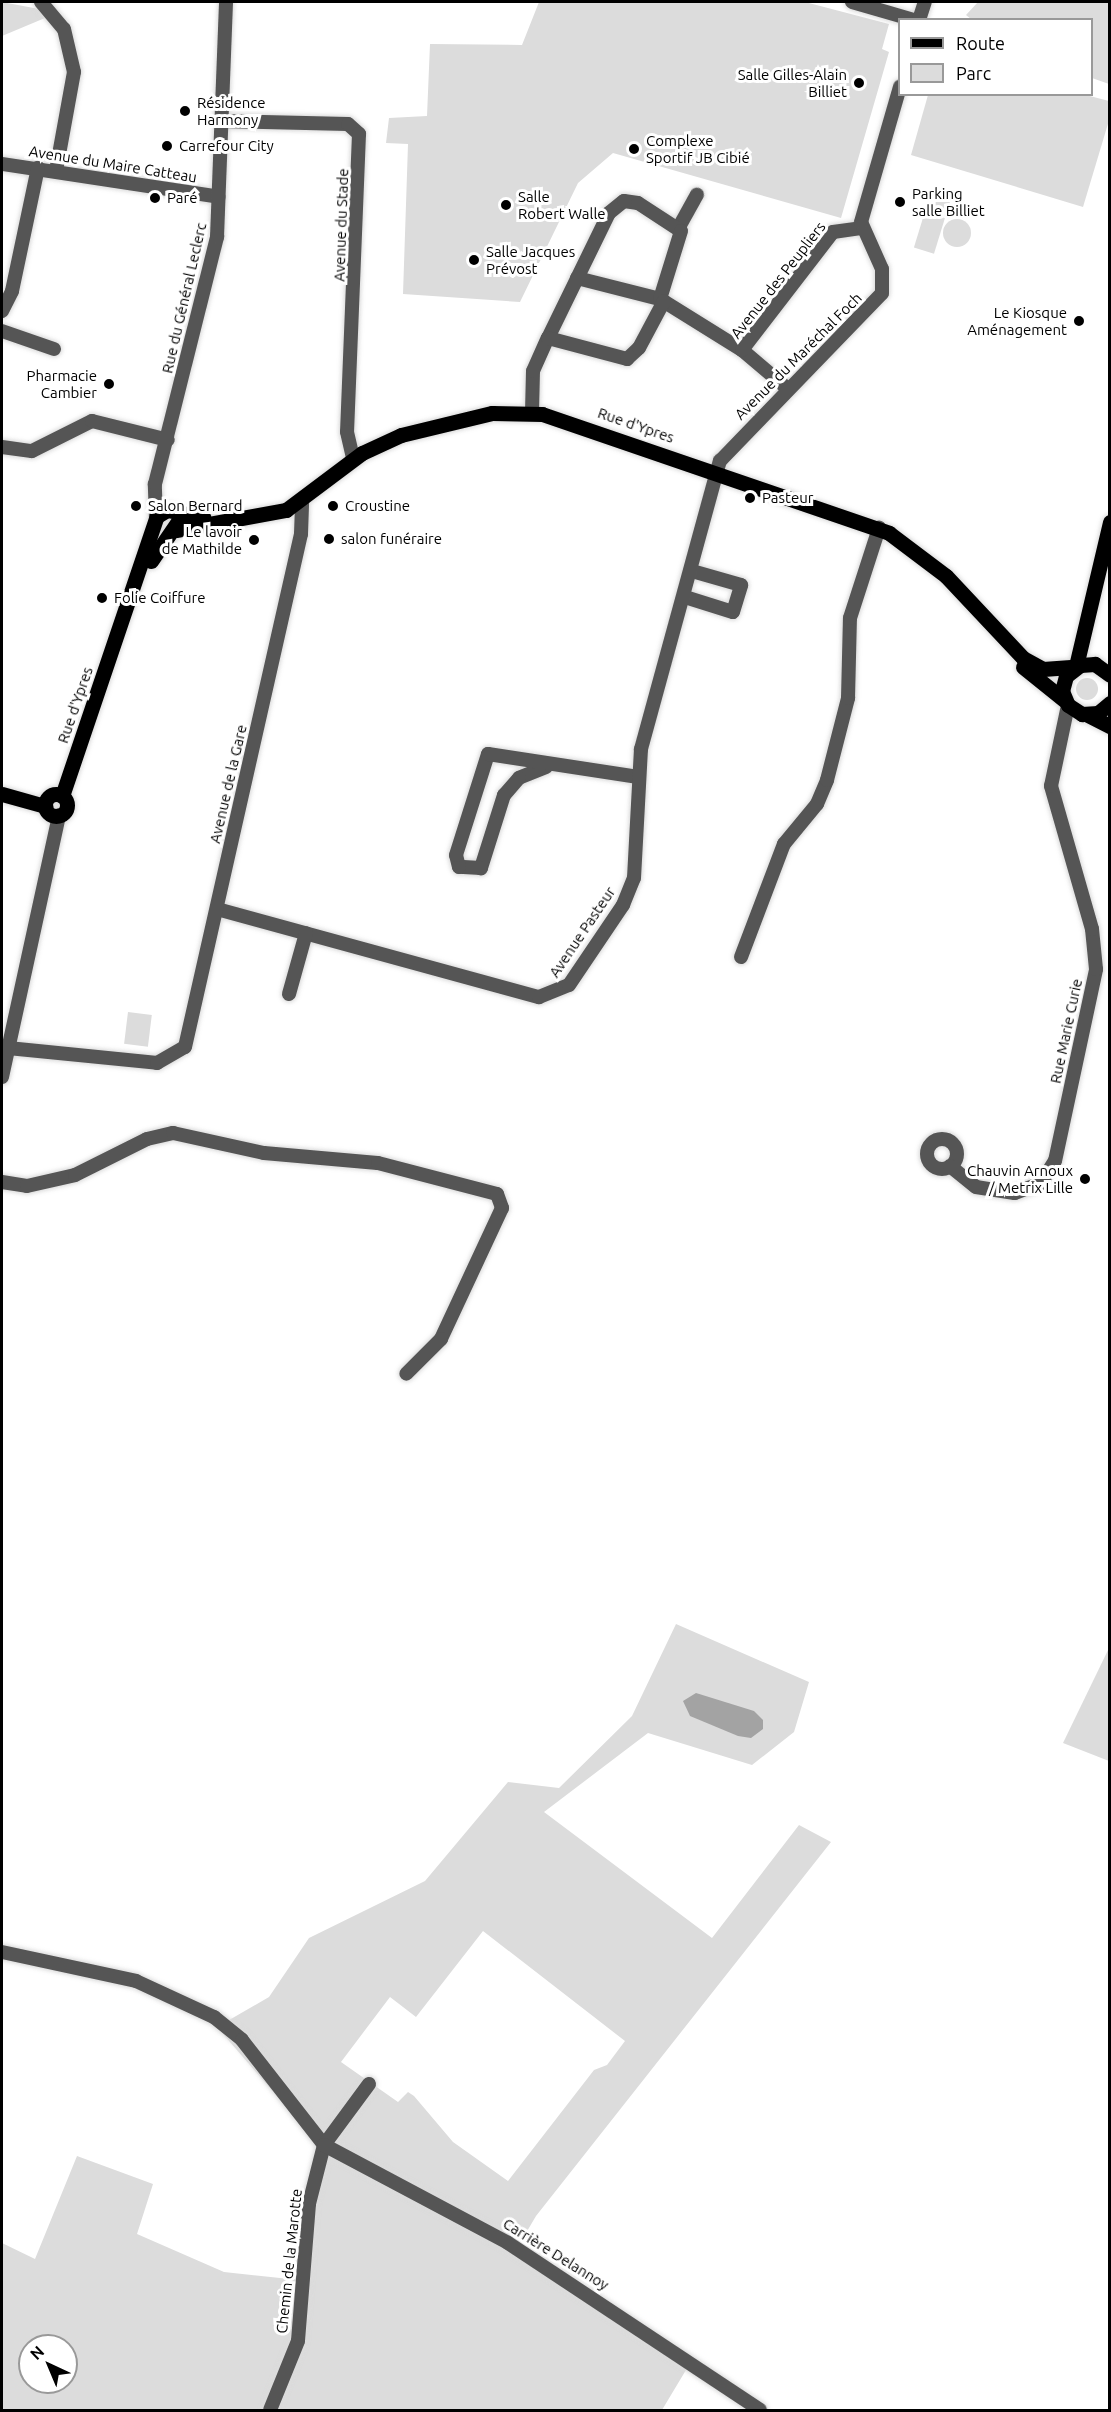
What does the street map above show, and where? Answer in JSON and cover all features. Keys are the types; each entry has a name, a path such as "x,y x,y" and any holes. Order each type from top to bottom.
{"main road":[{"name":"Rue d'Ypres","path":"121,626 156,549 175,531 233,519 278,513 302,501 352,459 392,438 473,416 532,412 879,528 946,576 1025,669 1067,704 1084,714"},
{"name":"Rue d'Ypres","path":"173,511 233,519"},
{"path":"173,511 175,531 162,533 156,521 173,511"},
{"name":"Rue d'Ypres","path":"59,815 67,807 63,796 156,521"},
{"path":"1067,704 1063,683 1075,667 1110,522"},
{"path":"1091,608 1095,650 1108,674"},
{"name":"Rue d'Ypres","path":"1001,638 1037,667 1075,667 1095,664 1108,674"},
{"path":"1084,714 1110,703"},
{"path":"1084,714 1110,726"},
{"path":"2,794 45,806 59,815"},
{"path":"45,806 50,796 63,796"}],"street":[{"path":"41,2 64,29 74,72 56,171"},
{"name":"Rue du Général Leclerc","path":"156,521 154,492 214,252 219,197 226,2"},
{"path":"852,2 907,18"},
{"path":"921,18 925,2"},
{"path":"861,228 898,94"},
{"name":"Avenue du Stade","path":"221,121 348,124 359,134 346,432 352,459"},
{"name":"Avenue du Maire Catteau","path":"2,164 219,197"},
{"path":"38,168 12,291 2,312 7,321 2,331 54,349"},
{"path":"548,338 627,359 639,348 662,300 681,246 680,227 697,195"},
{"path":"532,412 533,371 577,278 620,203 638,203 680,227"},
{"name":"Avenue des Peupliers","path":"788,389 742,350 833,232 861,228"},
{"name":"Avenue du Maréchal Foch","path":"716,472 726,451 882,293 882,269 861,228"},
{"path":"577,278 662,300 742,350"},
{"path":"2,447 32,451 92,421 168,440"},
{"name":"Rue du Général Leclerc","path":"164,456 163,493 173,511"},
{"name":"Avenue Pasteur","path":"218,909 532,995 559,993 574,979 631,889 639,849 638,777 716,472"},
{"name":"Avenue de la Gare","path":"8,1048 164,1062 188,1041 301,534 302,501"},
{"path":"741,957 784,844 817,804 827,780 848,698 850,618 879,528"},
{"path":"685,597 734,612 741,585 692,571"},
{"name":"Rue Marie Curie","path":"950,1166 976,1187 1010,1193 1041,1182 1055,1161 1096,959 1052,794 1055,750 1067,704"},
{"path":"1055,750 1084,714"},
{"path":"546,767 519,778 504,795 481,868 459,867 456,855 485,756 496,753 546,767 638,777"},
{"path":"2,1077 59,815"},
{"path":"289,994 306,933"},
{"path":"2,1182 27,1186 75,1175 147,1139 173,1133 264,1153 378,1163 497,1194 502,1208 441,1339 406,1374"},
{"path":"2,1952 136,1981 214,2017 242,2040 324,2145 369,2084"},
{"name":"Chemin de la Marotte","path":"270,2410 298,2341 309,2204 324,2145"},
{"name":"Carrière Delannoy","path":"324,2145 498,2236 760,2410"}],"green space":[{"path":"2,2 39,9 45,18 2,36"},
{"name":"Complexe Sportif JB Cibié","path":"539,2 805,2 889,24 882,49 889,52 841,218 613,153 578,183 520,302 403,294 408,144 386,143 389,118 427,116 430,44 522,45"},
{"path":"978,2 1109,2 1109,84 1093,78 1093,18 970,18 966,15"},
{"path":"928,96 1090,96 1109,101 1110,117 1083,207 911,155"},
{"path":"930,195 950,201 934,254 914,248"},
{"path":"957,219 967,223 971,233 967,243 957,247 947,243 943,233 947,223"},
{"path":"1083,678 1091,678 1098,685 1098,693 1091,700 1083,700 1076,693 1076,685"},
{"path":"128,1012 152,1015 148,1047 124,1044"},
{"path":"676,1624 809,1682 794,1732 752,1765 648,1733 544,1812 712,1938 799,1825 831,1842 536,2216 513,2255 689,2365 662,2410 2,2410 2,2243 35,2259 77,2156 153,2184 137,2234 224,2272 299,2280 319,2145 217,2027 269,1997 309,1938 425,1881 508,1782 559,1788 632,1716","holes":["483,1931 625,2041 607,2065 594,2070 508,2181 453,2142 414,2096 408,2092 398,2102 341,2062 390,1997 416,2017"]},
{"path":"1109,1648 1109,1761 1063,1743"}],"shaded area":[{"path":"696,1693 754,1711 763,1720 763,1729 751,1738 738,1736 690,1716 683,1701"}],"place":[{"name":"Salle Gilles-Alain Billiet","path":"859,83"},
{"name":"Résidence Harmony","path":"185,111"},
{"name":"Carrefour City","path":"167,146"},
{"name":"Complexe Sportif JB Cibié","path":"634,149"},
{"name":"Paré","path":"155,198"},
{"name":"Parking salle Billiet","path":"900,202"},
{"name":"Salle Robert Walle","path":"506,205"},
{"name":"Salle Jacques Prévost","path":"474,260"},
{"name":"Le Kiosque Aménagement","path":"1079,321"},
{"name":"Pharmacie Cambier","path":"109,384"},
{"name":"Pasteur","path":"750,498"},
{"name":"Salon Bernard","path":"136,506"},
{"name":"Croustine","path":"333,506"},
{"name":"salon funéraire","path":"329,539"},
{"name":"Le lavoir de Mathilde","path":"254,540"},
{"name":"Folie Coiffure","path":"102,598"},
{"name":"Chauvin Arnoux / Metrix Lille","path":"1085,1179"}]}
